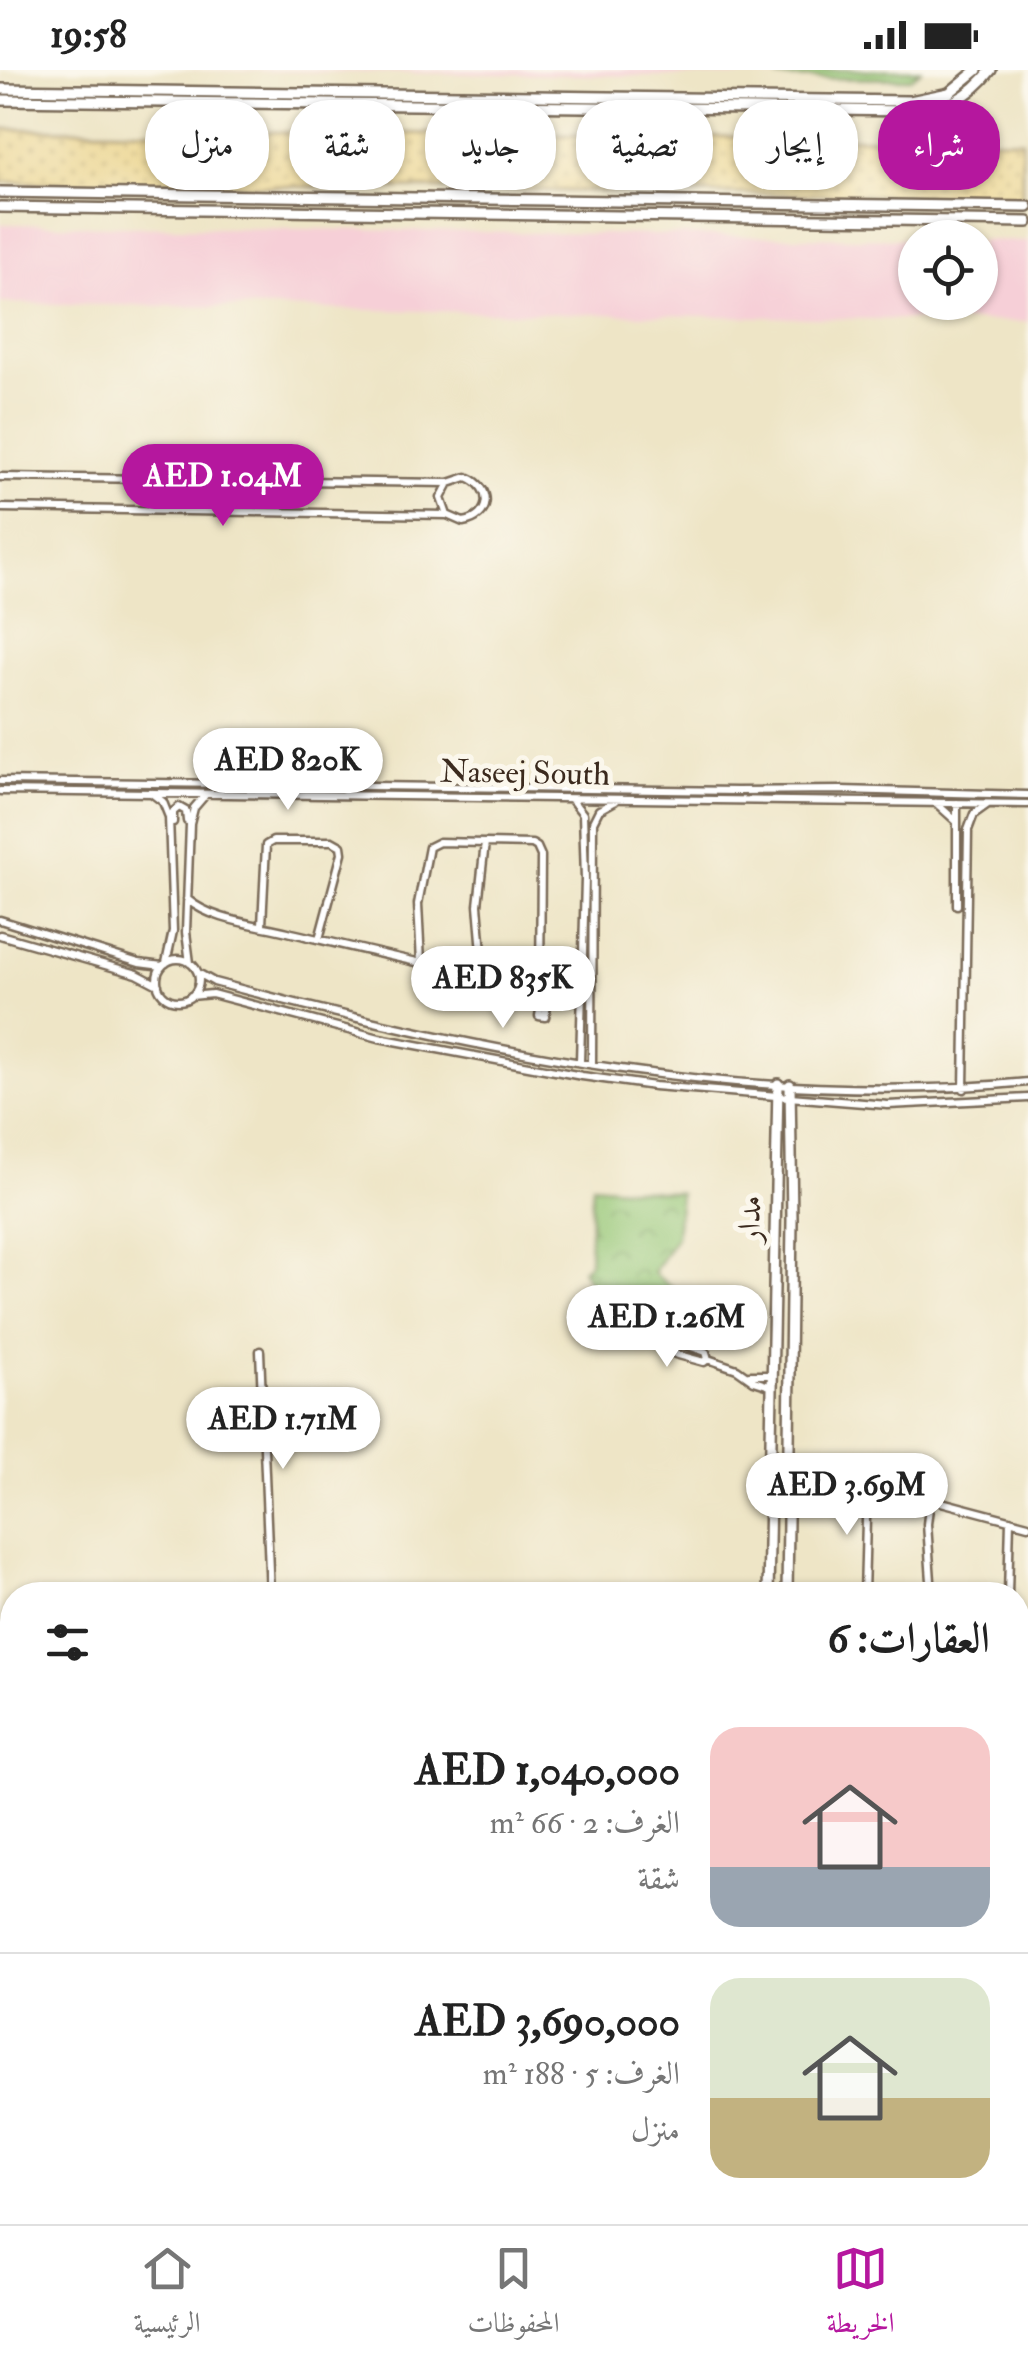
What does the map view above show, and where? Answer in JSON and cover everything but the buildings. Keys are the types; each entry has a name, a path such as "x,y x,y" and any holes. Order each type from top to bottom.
{"street":[{"path":"0,89 910,101 948,93 978,70"},
{"path":"713,108 924,110 962,98 990,70"},
{"path":"160,100 157,96 166,91"},
{"path":"0,100 145,102"},
{"path":"269,103 576,107"},
{"path":"0,192 1028,207"},
{"path":"0,207 1028,222"},
{"path":"0,477 449,482 461,477 474,479 484,488 486,500 483,512 474,520 462,522 446,514 0,508"},
{"path":"446,514 441,498 449,482"},
{"path":"0,781 809,789 1028,795"},
{"name":"Naseej South","path":"0,791 935,803 957,807 1028,804"},
{"path":"149,792 167,809 170,839 172,931 158,985"},
{"path":"207,793 192,812 186,921 190,963 214,982 426,1035 592,1064 778,1084 888,1090 964,1089 1028,1082"},
{"path":"570,799 583,814"},
{"path":"593,820 602,807 616,800"},
{"path":"935,803 957,823"},
{"path":"964,1089 966,890 972,818 989,804"},
{"path":"580,1062 583,814 589,806 593,820 592,1064"},
{"path":"957,807 972,818"},
{"path":"957,807 957,906"},
{"path":"170,839 173,812 177,808 186,811 189,832"},
{"path":"262,925 266,845 276,840 332,840 339,844 342,853 319,939"},
{"path":"421,962 418,908 427,851 436,842 532,844 540,852 544,988"},
{"path":"484,976 478,906 486,843"},
{"path":"187,899 206,912 319,939 484,976 582,993"},
{"path":"186,921 206,912"},
{"path":"0,920 139,963 164,964 176,959 190,963"},
{"path":"60,928 66,940"},
{"path":"0,936 137,974 158,985 172,1000 212,994 379,1038 582,1076 778,1097 913,1105 1028,1098"},
{"path":"192,996 198,973"},
{"name":"مدار","path":"768,1582 778,1084"},
{"name":"مدار","path":"787,1582 790,1085"},
{"path":"640,1330 651,1338 675,1344 672,1350 677,1355 704,1362 708,1359 773,1381"},
{"path":"260,1351 269,1582"},
{"path":"788,1452 809,1467 1028,1525"},
{"path":"789,1478 809,1467"},
{"path":"864,1582 867,1482"},
{"path":"930,1500 927,1524 931,1582"},
{"path":"1008,1582 1010,1520"}],"shaded area":[{"path":"166,70 921,70 910,79"},
{"path":"0,224 898,239 898,320 0,303"},
{"path":"998,240 1028,241 1028,322 920,320 998,320"}],"green space":[{"path":"779,70 921,70 910,79 778,78"},
{"path":"592,1185 680,1193 676,1237 653,1273 674,1289 672,1295 706,1314 695,1351 612,1327 582,1269 589,1263"}],"sand":[{"path":"0,129 145,131 145,184 0,182"},
{"path":"269,132 289,132 289,187 269,186"},
{"path":"405,133 425,134 425,189 405,188"},
{"path":"556,135 576,135 576,190 713,190 713,137 733,137 733,190 858,190 858,138 878,138 878,190 1000,190 1000,140 1022,140 1022,198 511,190 556,190"}]}
